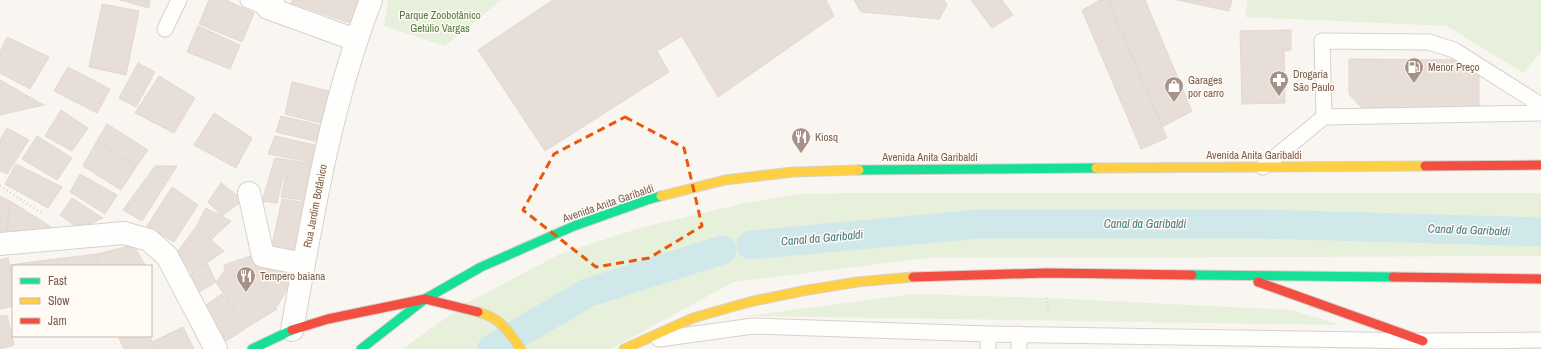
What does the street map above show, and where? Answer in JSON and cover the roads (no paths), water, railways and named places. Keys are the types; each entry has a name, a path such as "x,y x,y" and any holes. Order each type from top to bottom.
{"main road":[{"name":"Avenida Anita Garibaldi","path":"361,349 425,300 481,267 574,226 647,200 725,180 793,172 861,170 1541,165"},
{"path":"631,346 693,318 749,302 857,282 912,276 1047,273 1541,279"},
{"path":"1240,276 1423,341"},
{"path":"252,349 292,330 343,316 425,300 489,314 505,326 521,349"}],"street":[{"name":"Rua Jardim Botânico","path":"292,330 330,134 356,40 371,0"},
{"path":"271,4 356,40"},
{"path":"249,193 263,256 304,264"},
{"path":"0,244 124,233 149,240 167,256 216,349"}],"lane":[{"path":"165,29 179,0"},
{"path":"248,0 271,4"},
{"path":"1324,117 1322,41 1430,42 1454,50 1541,105"},
{"path":"1263,167 1324,117 1541,112"},
{"path":"631,346 753,326 988,334 1019,342 1048,334 1423,341 1541,340"},
{"path":"988,334 988,349"}],"waterway":[{"name":"Canal da Garibaldi","path":"751,245 979,224 1258,224 1541,232"},
{"name":"Canal da Garibaldi","path":"492,349 587,293 722,250"}],"place":[{"name":"Menor Preço","path":"1414,84"},
{"name":"Drogaria São Paulo","path":"1279,97"},
{"name":"Garages por carro","path":"1174,103"},
{"name":"Kiosq","path":"801,154"},
{"name":"Tempero baiana","path":"246,293"}],"park label":[{"name":"Parque Zoobotânico Getúlio Vargas","path":"440,21"}]}
